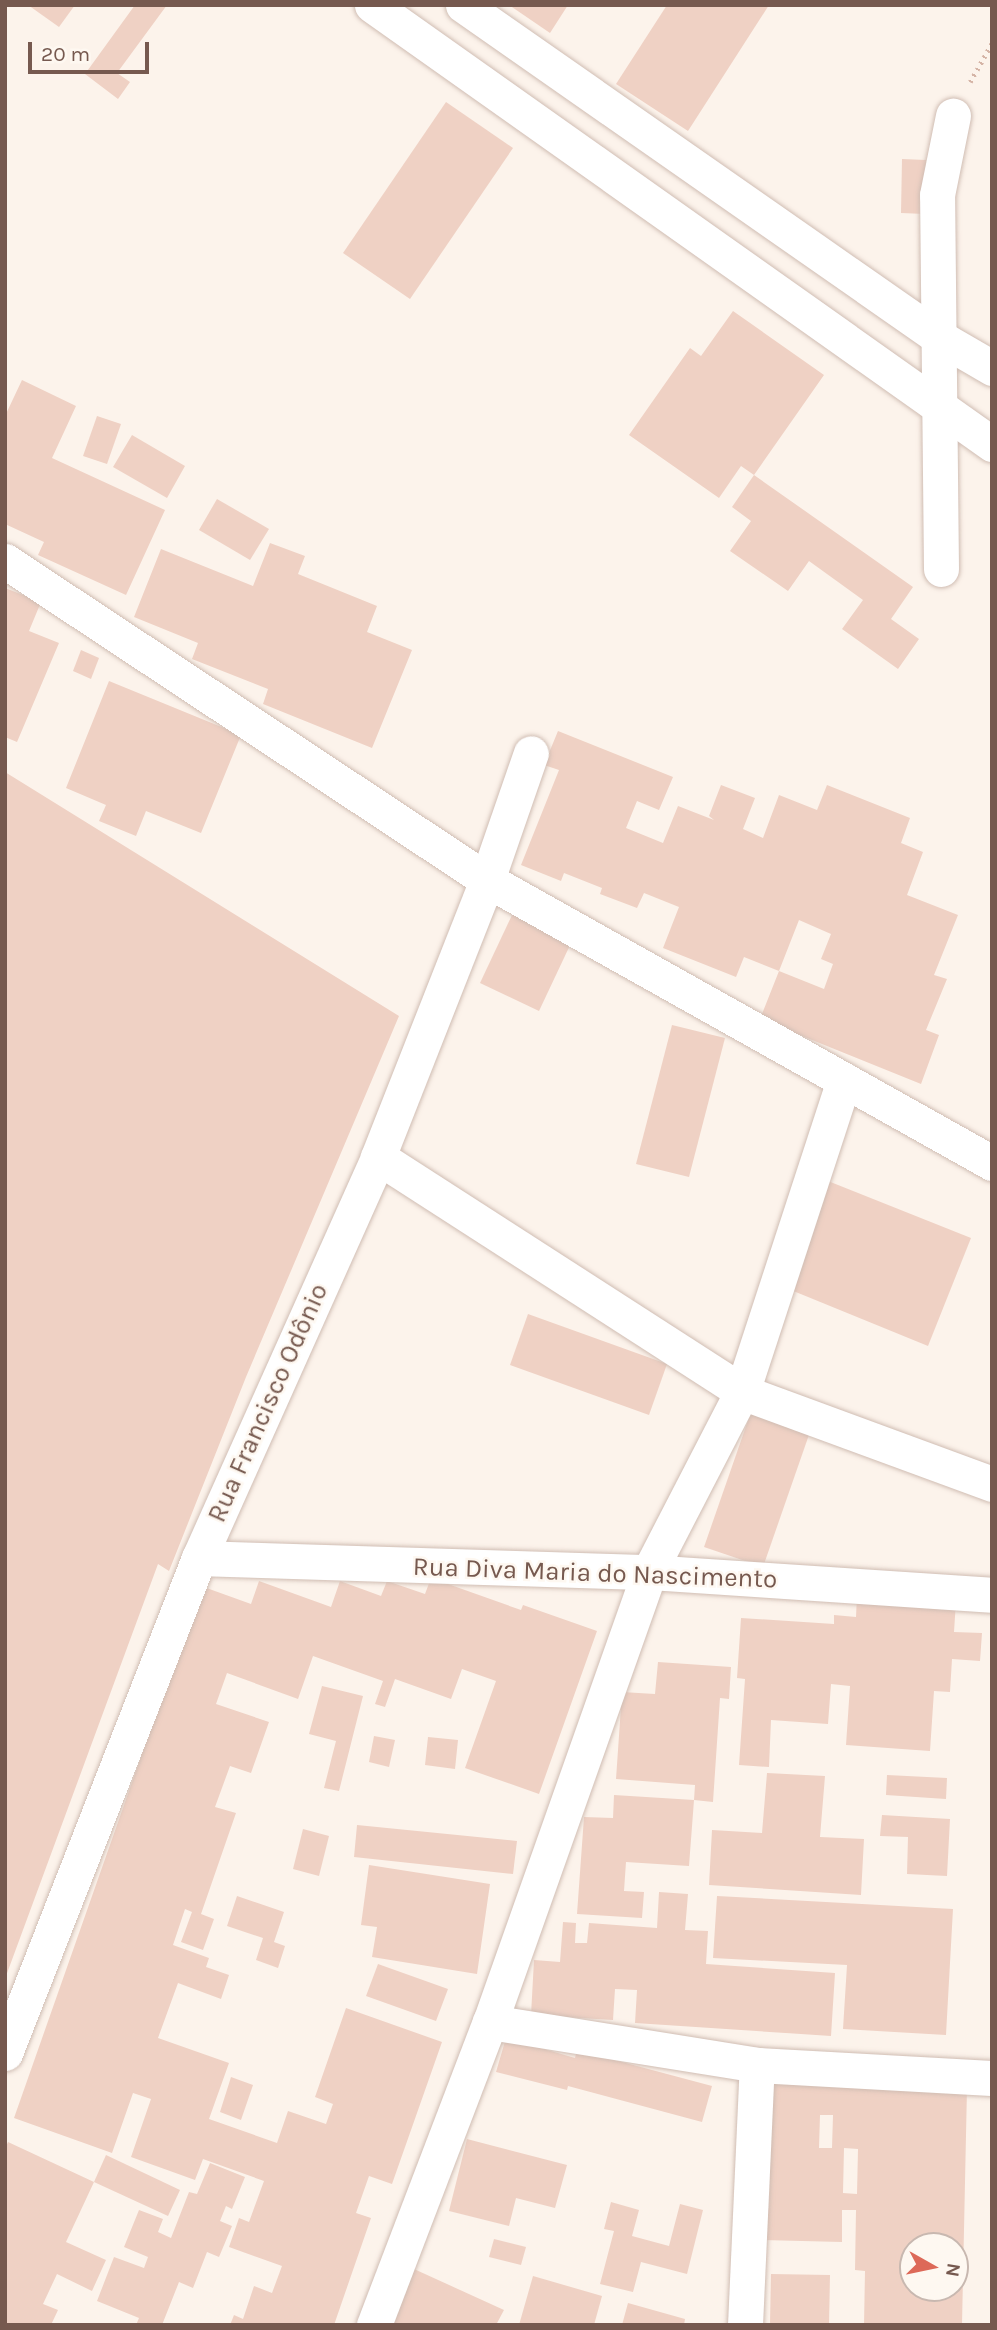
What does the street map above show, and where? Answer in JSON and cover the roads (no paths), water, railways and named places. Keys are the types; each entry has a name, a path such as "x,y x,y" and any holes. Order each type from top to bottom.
{"street":[{"path":"372,5 992,444"},
{"path":"463,5 937,336 992,368"},
{"path":"941,569 937,195 953,116"},
{"path":"5,561 487,880 992,1163"},
{"name":"Rua Francisco Odônio","path":"5,2053 199,1558 378,1157 487,880 531,752"},
{"path":"374,2325 490,2022 649,1572 742,1392 844,1080"},
{"path":"378,1157 742,1392 992,1484"},
{"name":"Rua Diva Maria do Nascimento","path":"199,1558 649,1572 992,1595"},
{"path":"490,2022 757,2065 992,2078"},
{"path":"745,2325 757,2065"}]}
